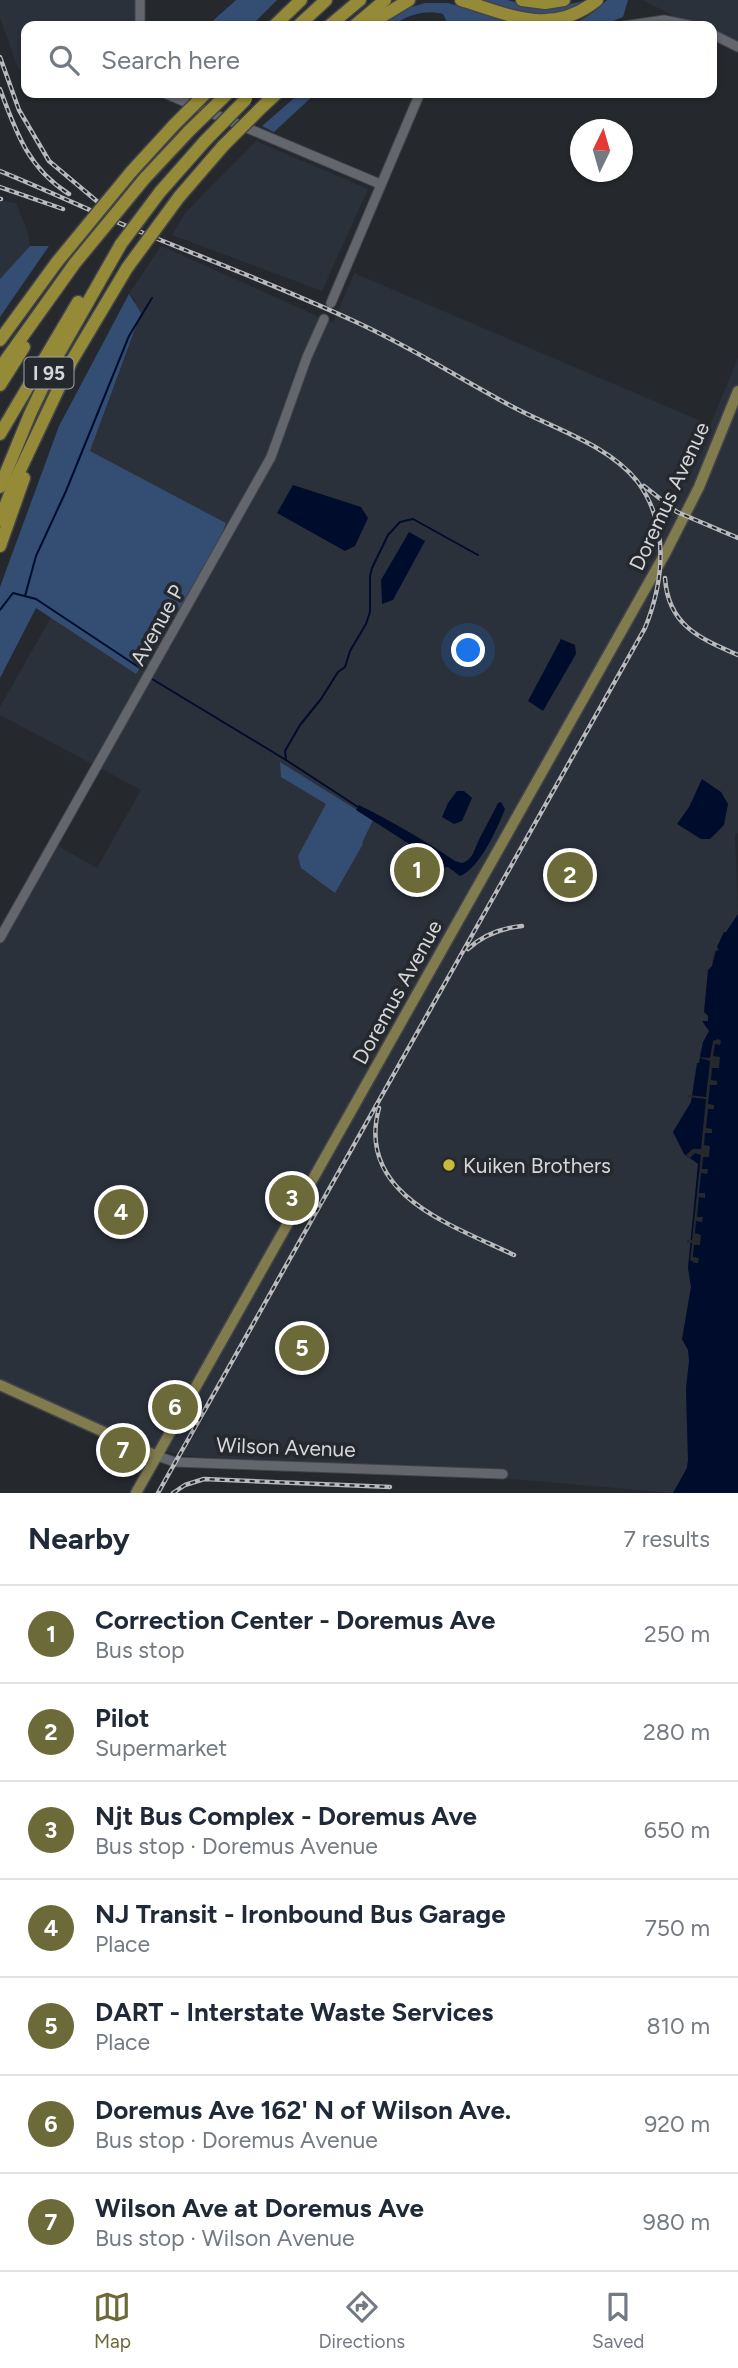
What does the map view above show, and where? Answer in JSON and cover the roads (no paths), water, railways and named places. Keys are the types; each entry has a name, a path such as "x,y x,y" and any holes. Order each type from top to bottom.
{"highway":[{"path":"269,21 289,0"},
{"path":"279,21 301,0"},
{"path":"303,21 326,0"},
{"path":"335,21 360,0"},
{"path":"360,21 385,0"},
{"path":"374,21 409,0"},
{"path":"461,0 512,17 543,21 571,16 597,0"},
{"path":"522,0 539,3 564,0"},
{"name":"I 95","path":"0,340 57,262 131,172 201,98"},
{"name":"I 95","path":"0,368 57,286 145,178 223,98"},
{"name":"I 95","path":"0,434 72,312 107,263 160,192 247,98"},
{"name":"I 95","path":"0,520 78,350 127,268 179,197 223,146 272,98"},
{"name":"I 95","path":"0,487 59,353 107,263"},
{"path":"0,385 37,328 57,286"},
{"name":"I 95","path":"0,545 22,487 33,447"}],"main road":[{"name":"Doremus Avenue","path":"136,1493 666,552 699,487 738,391"},
{"name":"Wilson Avenue","path":"0,1385 157,1457"}],"street":[{"path":"140,0 140,21"},
{"path":"717,36 738,47"},
{"path":"176,98 380,184"},
{"path":"331,303 417,98"},
{"name":"Avenue P","path":"0,938 271,457 307,357 324,319"},
{"name":"Wilson Avenue","path":"157,1457 175,1462 503,1474"}],"waterway":[{"path":"25,596 36,556 66,491 129,336 152,298"},
{"path":"358,807 286,760 285,751 300,725 338,672 345,667 350,651 366,624 370,612 372,568 388,535 400,522 413,519 478,555"},
{"path":"0,610 13,593 36,599 140,668"},
{"path":"152,679 286,760"}],"railway":[{"path":"0,57 19,110 49,161 111,213"},
{"path":"0,89 18,134 33,161 69,194"},
{"path":"0,171 356,322 515,408 580,439 611,457 637,481 648,498 659,534 660,572 645,628 158,1493"},
{"path":"0,187 63,209"},
{"path":"644,486 677,512 738,538"},
{"path":"665,578 667,594 679,619 699,636 738,655"},
{"path":"468,949 493,933 522,926"},
{"path":"379,1108 375,1138 382,1164 395,1185 439,1219 514,1255"},
{"path":"173,1493 185,1485 204,1479 390,1487"}],"place":[{"name":"Correction Center - Doremus Ave","path":"417,870"},
{"name":"Pilot","path":"570,875"},
{"name":"Kuiken Brothers","path":"449,1165"},
{"name":"Njt Bus Complex - Doremus Ave","path":"292,1198"},
{"name":"NJ Transit - Ironbound Bus Garage","path":"121,1212"},
{"name":"DART - Interstate Waste Services","path":"302,1348"},
{"name":"Doremus Ave 162' N of Wilson Ave.","path":"175,1407"},
{"name":"Wilson Ave at Doremus Ave","path":"123,1450"}]}
